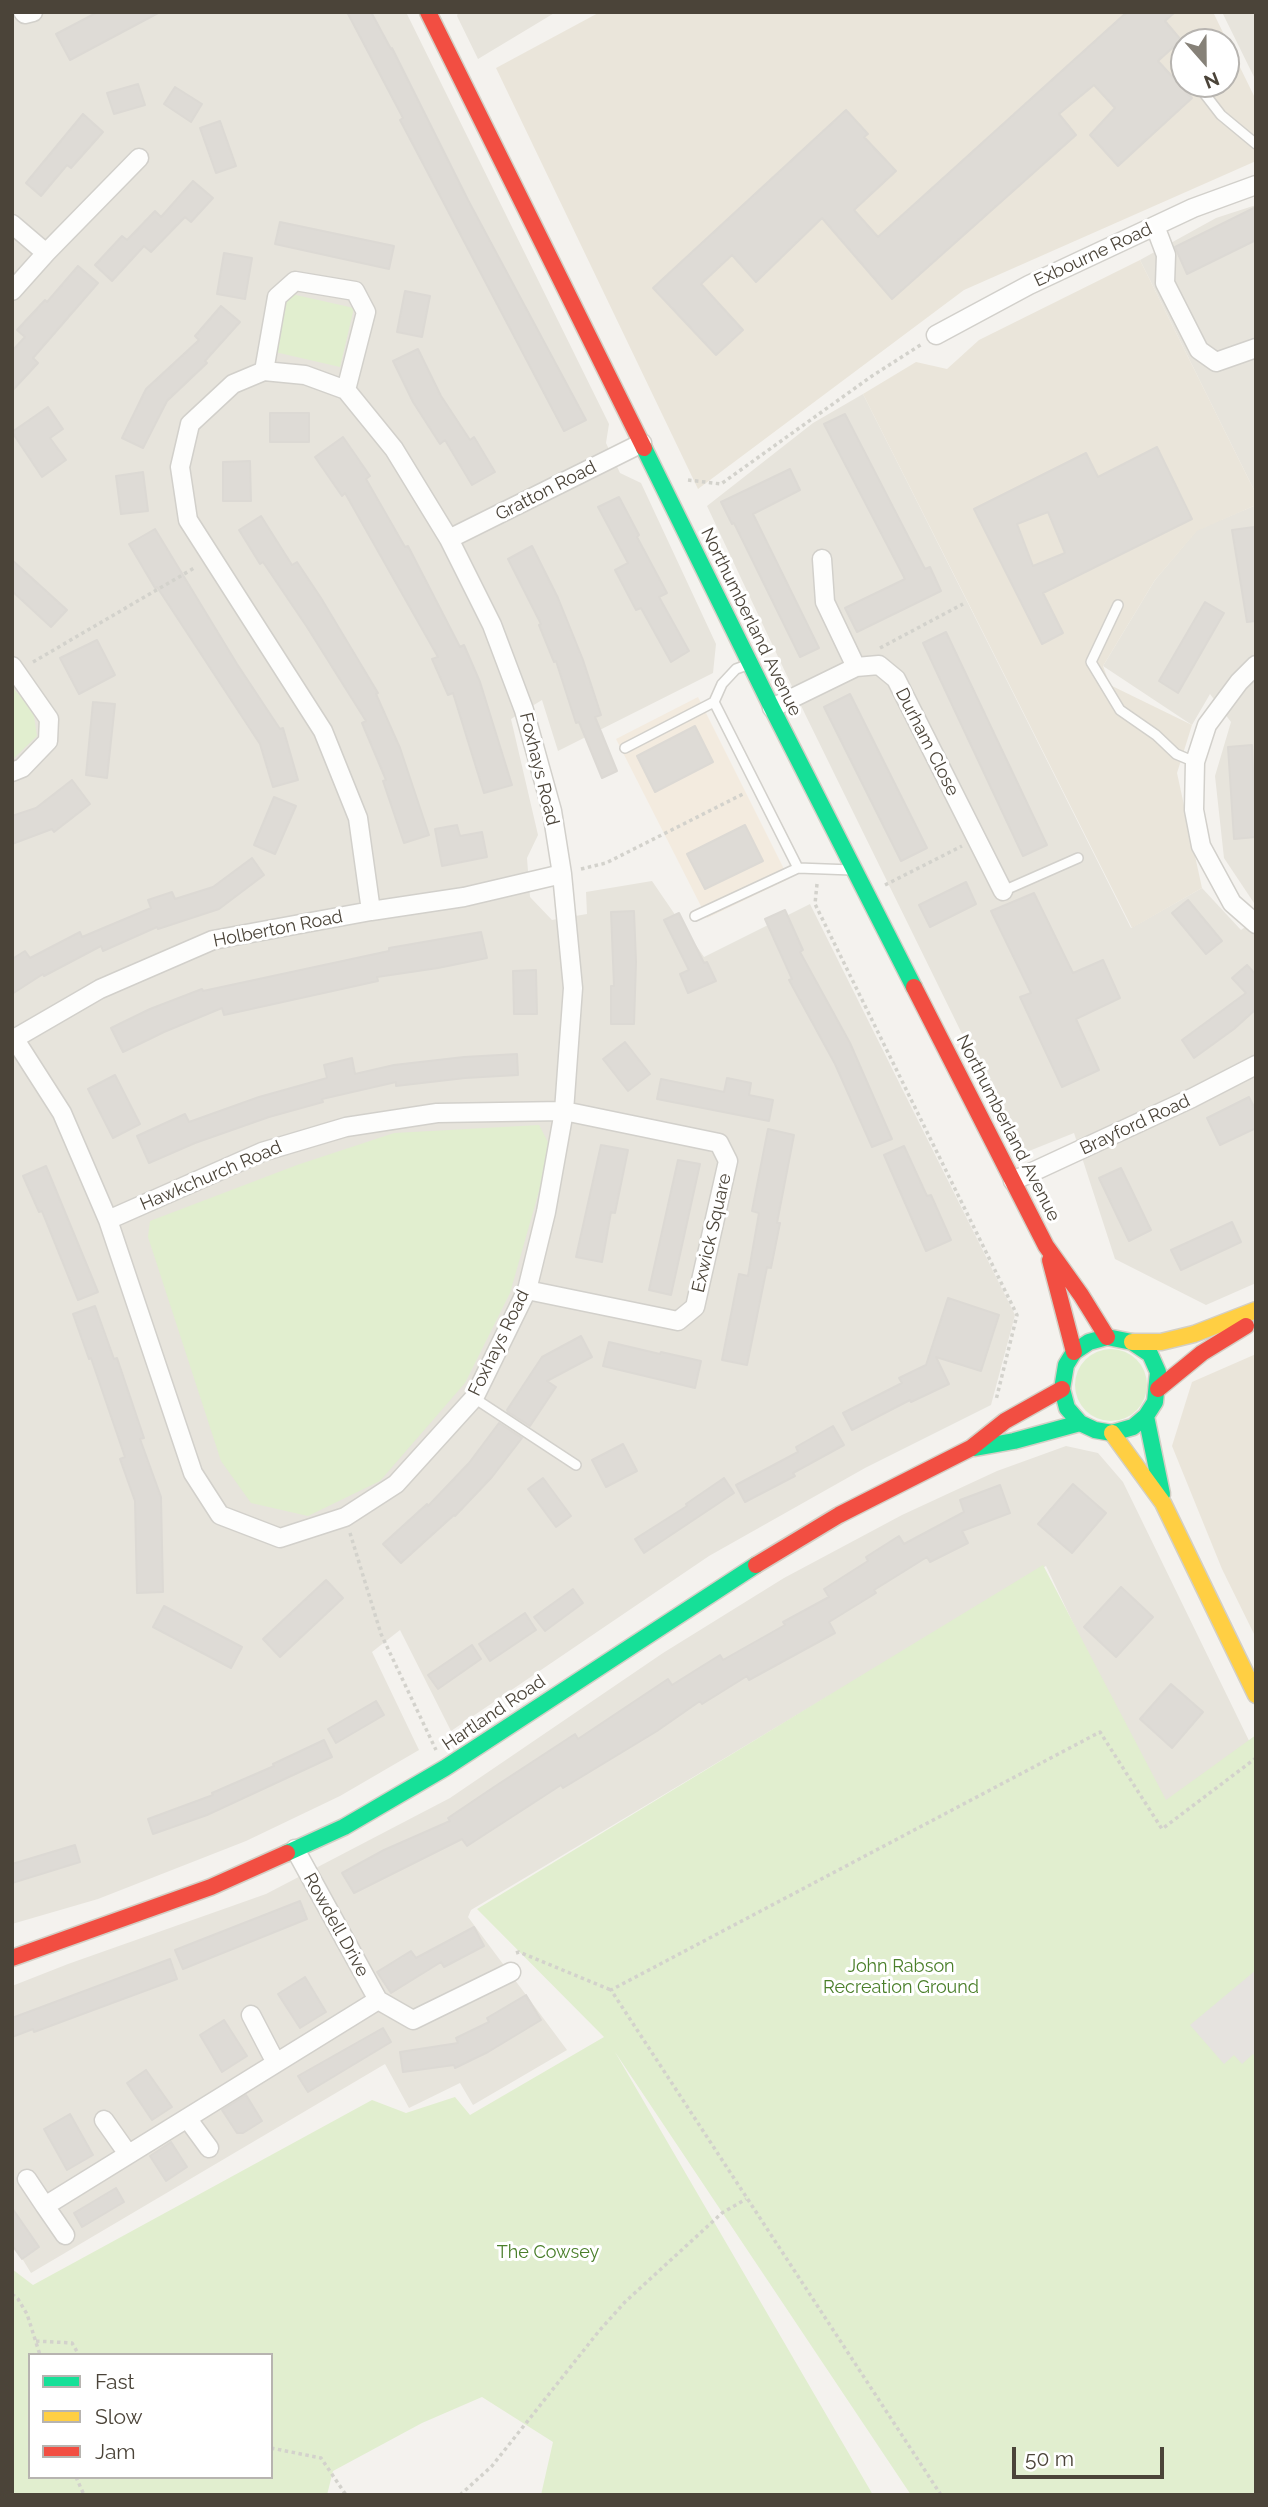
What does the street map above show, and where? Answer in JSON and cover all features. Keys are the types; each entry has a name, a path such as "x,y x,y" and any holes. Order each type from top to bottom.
{"street":[{"path":"23,12 33,12"},
{"name":"Northumberland Avenue","path":"428,12 772,708 1046,1246 1082,1295 1107,1337"},
{"path":"12,291 139,158"},
{"name":"Exbourne Road","path":"936,335 1029,285 1193,208 1256,185"},
{"path":"12,224 46,253"},
{"path":"1155,226 1166,255 1165,283 1199,350 1216,362 1256,348"},
{"path":"264,371 277,297 295,281 355,291 366,312 346,390 305,375 264,371 233,384 190,424 180,467 188,520 323,731 358,818 371,911"},
{"name":"Foxhays Road","path":"13,1039 62,1113 108,1220 193,1474 220,1515 280,1538 345,1517 396,1484 474,1398 527,1290 546,1212 564,1111 573,988 562,874 552,811 524,710 492,625 449,539 394,449 346,390"},
{"name":"Gratton Road","path":"449,539 642,443"},
{"path":"772,708 856,667 825,602 822,559"},
{"name":"Durham Close","path":"856,667 879,665 896,679 1003,891"},
{"path":"1256,665 1239,682 1207,725 1195,762 1194,810 1201,846 1232,902 1256,924"},
{"path":"12,772 22,768 48,741 49,719 15,668"},
{"name":"Holberton Road","path":"13,1039 100,989 213,940 464,897 562,874"},
{"name":"Brayford Road","path":"1013,1181 1192,1098 1256,1065"},
{"name":"Hawkchurch Road","path":"108,1220 261,1152 346,1127 437,1112 564,1111"},
{"name":"Exwick Square","path":"527,1290 678,1321 695,1307 728,1161 719,1143 564,1111"},
{"name":"Northumberland Avenue","path":"1046,1246 1074,1352"},
{"path":"1132,1342 1150,1354 1158,1372 1155,1402 1146,1416 1133,1427 1112,1433 1095,1430 1080,1423 1068,1408 1062,1390 1066,1365 1074,1352 1089,1342 1107,1337 1132,1342 1161,1342 1194,1334 1256,1310"},
{"path":"1158,1389 1202,1353 1256,1321"},
{"name":"Hartland Road","path":"12,1958 211,1887 344,1827 445,1768 739,1575 839,1515 971,1448 1005,1421 1062,1390"},
{"path":"1146,1416 1163,1503"},
{"name":"Hartland Road","path":"971,1448 1014,1441 1080,1423"},
{"path":"1112,1433 1163,1503 1256,1695"},
{"name":"Rowdell Drive","path":"295,1849 378,2000"},
{"path":"45,2206 378,2000 413,2020 511,1972"},
{"path":"251,2015 276,2063"},
{"path":"187,2118 209,2148"},
{"path":"104,2120 128,2154"},
{"path":"27,2179 65,2235"}],"lane":[{"path":"1208,98 1221,116 1256,144"},
{"path":"1118,606 1091,662 1120,710 1156,735 1176,754 1195,762"},
{"path":"625,748 714,702 722,684 736,669 751,664"},
{"path":"714,702 798,868"},
{"path":"1003,891 1079,858"},
{"path":"695,916 798,868 856,871"},
{"path":"474,1398 576,1465"}],"path":[{"path":"688,480 721,484 872,376 936,335"},
{"path":"15,668 213,557"},
{"path":"856,667 884,645 963,604"},
{"path":"562,874 606,863 755,786"},
{"path":"867,894 976,839"},
{"path":"818,868 815,904 1017,1315 996,1400"},
{"path":"345,1517 381,1634 445,1768"},
{"path":"611,1990 1100,1732 1162,1829 1256,1758"},
{"path":"519,1952 611,1990 941,2495"},
{"path":"460,2495 492,2466 599,2330 625,2302 722,2213 747,2199"},
{"path":"12,2294 27,2314 39,2353"},
{"path":"36,2341 72,2343 78,2353"},
{"path":"273,2448 321,2458 346,2495"},
{"path":"77,2479 84,2495"}],"shaded area":[{"path":"12,12 406,12 609,424 606,443 620,473 641,483 716,644 713,673 558,751 542,700 511,719 538,835 527,858 530,897 552,920 587,914 586,892 652,881 704,957 810,904 1015,1315 991,1405 865,1468 709,1556 451,1731 400,1630 372,1652 419,1750 340,1796 246,1841 98,1899 12,1924"},
{"path":"458,12 556,12 478,59 457,16"},
{"path":"600,12 1213,12 1221,28 1170,28 1170,98 1240,98 1240,67 1256,100 1256,161 964,290 698,489 496,68"},
{"path":"1222,12 1256,12 1256,81 1240,49 1240,28 1230,28"},
{"path":"1256,205 1256,494 1140,260 1216,218"},
{"path":"1140,260 1256,494 1256,505 1197,531 1155,580 1103,666 1110,685 1192,725 1177,773 1202,888 1132,928 863,394 916,362 947,369 979,340"},
{"path":"863,394 1131,928 1202,888 1241,930 1256,919 1256,1283 1206,1305 1115,1259 1074,1133 1029,1151 1019,1150 805,714 707,506 813,423"},
{"path":"1256,505 1256,906 1224,858 1215,776 1231,722 1210,694 1192,725 1103,666 1155,580 1197,530"},
{"path":"698,697 789,879 707,918 616,739"},
{"path":"1256,1354 1256,1638 1222,1569 1172,1446 1192,1382"},
{"path":"1066,1446 1098,1453 1123,1482 1255,1753 1160,1806 1046,1566 471,1910 468,1917 567,2050 473,2105 460,2083 409,2108 385,2064 31,2273 12,2242 12,1986 266,1894 450,1798 663,1653 784,1578 902,1515 997,1471"},
{"path":"1256,1970 1256,2057 1253,2054 1242,2064 1234,2055 1224,2064 1190,2025"}],"green space":[{"path":"287,293 354,308 340,367 275,352"},
{"path":"12,687 33,710 37,736 12,760"},
{"path":"539,1125 549,1144 543,1177 510,1293 465,1383 380,1481 308,1516 251,1503 221,1461 148,1237 150,1221 297,1165 394,1133"},
{"path":"1104,1349 1118,1349 1137,1359 1147,1378 1147,1392 1137,1411 1118,1421 1104,1421 1085,1411 1075,1392 1075,1378 1085,1359"},
{"name":"John Rabson Recreation Ground","path":"1043,1565 1166,1800 1256,1735 1256,2495 911,2495 615,2052 873,2495 541,2495 553,2442 482,2397 422,2423 333,2471 327,2495 12,2495 12,2269 33,2285 372,2100 406,2113 455,2097 470,2115 604,2037 477,1909"}],"building":[{"path":"98,12 160,12 70,60 56,34"},
{"path":"347,12 371,12 586,420 564,431 400,120 403,118"},
{"path":"1127,12 1175,12 1165,21 1171,28 1170,50 1158,61 1170,74 1170,98 1192,98 1118,166 1090,135 1115,108 1094,85 1059,114 1076,135 892,299 822,218 756,282 732,255 701,284 743,330 716,355 653,288 846,110 868,134 864,137 896,171 854,210 878,237"},
{"path":"138,84 145,105 114,114 107,93"},
{"path":"175,87 202,104 191,122 164,104"},
{"path":"83,114 103,132 71,168 67,165 41,196 26,183"},
{"path":"220,121 236,166 216,173 200,128"},
{"path":"193,181 213,198 191,222 185,217 151,252 144,246 112,281 95,265 122,236 127,240 155,211 161,217"},
{"path":"1256,207 1256,240 1187,274 1175,247"},
{"path":"280,222 394,246 389,269 275,244"},
{"path":"224,253 252,258 245,299 217,294"},
{"path":"78,266 98,283 33,358 38,363 12,391 12,351 25,337 17,330 45,300 47,302"},
{"path":"405,291 430,296 422,337 397,332"},
{"path":"221,306 240,322 205,361 207,363 167,401 143,448 122,438 146,389 199,340 195,336"},
{"path":"418,349 441,396 470,440 474,437 495,472 472,485 445,440 440,444 413,402 393,361"},
{"path":"48,407 63,429 50,438 66,460 42,477 12,432"},
{"path":"270,413 309,413 309,442 270,442"},
{"path":"845,414 925,569 930,567 941,591 857,632 845,608 905,579 824,424"},
{"path":"343,437 370,476 366,479 405,547 408,546 460,647 464,645 480,682 512,785 484,793 453,693 448,695 432,659 438,657 345,493 342,496 315,457"},
{"path":"1157,447 1192,519 1043,593 1063,633 1042,644 974,509 1086,453 1098,477","holes":["1048,512 1065,553 1033,566 1017,524"]},
{"path":"250,461 251,501 223,501 223,462"},
{"path":"790,469 800,490 753,514 819,648 800,657 721,502"},
{"path":"143,472 148,511 121,514 116,476"},
{"path":"619,497 667,593 659,597 689,651 671,662 641,608 636,610 615,570 628,563 598,507"},
{"path":"261,516 292,565 297,562 321,598 378,693 376,694 400,748 429,835 404,843 383,781 386,780 362,723 366,721 307,627 263,562 260,564 239,530"},
{"path":"1254,527 1256,621 1247,622 1232,530"},
{"path":"155,529 237,664 280,729 283,728 298,780 273,787 260,744 157,587 155,588 129,544"},
{"path":"532,546 558,598 601,715 595,717 617,771 602,778 579,722 576,723 556,661 554,662 539,625 541,624 508,559"},
{"path":"12,560 67,610 51,627 12,591"},
{"path":"1205,602 1224,613 1178,693 1159,681"},
{"path":"946,632 1047,845 1023,856 923,643"},
{"path":"97,640 115,675 79,694 60,658"},
{"path":"850,694 927,848 901,861 824,707"},
{"path":"93,702 115,704 107,778 86,775"},
{"path":"695,726 713,762 655,792 637,756"},
{"path":"1252,745 1256,837 1234,839 1228,747"},
{"path":"72,780 90,804 54,832 52,829 12,844 12,816 36,808"},
{"path":"274,797 296,806 275,854 254,845"},
{"path":"457,825 460,836 482,832 487,857 442,866 435,829"},
{"path":"745,825 763,861 705,889 687,854"},
{"path":"252,858 264,875 219,909 158,929 157,927 103,951 101,946 44,976 43,974 12,994 12,959 25,951 30,958 80,932 82,937 151,908 148,900 172,892 175,899 213,887"},
{"path":"966,882 976,904 930,927 919,905"},
{"path":"1034,893 1073,973 1103,960 1120,998 1076,1019 1099,1070 1062,1087 1020,997 1031,993 991,911"},
{"path":"1188,900 1222,941 1206,954 1172,913"},
{"path":"785,910 803,950 800,952 850,1043 892,1139 872,1147 835,1064 789,980 792,979 765,919"},
{"path":"634,911 634,1024 611,1024 611,986 614,986 611,912"},
{"path":"679,913 716,981 688,993 680,974 689,970 664,920"},
{"path":"481,932 487,958 377,977 378,981 224,1015 222,1008 123,1052 111,1028 150,1009 202,989 203,991 389,951 389,948"},
{"path":"1247,965 1256,975 1256,1009 1194,1058 1182,1040 1246,993 1232,978"},
{"path":"536,970 537,1014 514,1014 513,971"},
{"path":"625,1042 650,1074 628,1091 603,1059"},
{"path":"517,1054 518,1075 396,1086 396,1082 322,1099 323,1102 269,1117 195,1143 149,1163 137,1136 185,1114 189,1122 259,1097 327,1078 324,1065 352,1058 355,1074 394,1065"},
{"path":"115,1075 140,1124 113,1138 88,1089"},
{"path":"727,1078 751,1083 749,1095 773,1100 769,1121 657,1099 661,1079 724,1092"},
{"path":"1249,1097 1256,1111 1256,1128 1220,1145 1207,1118"},
{"path":"768,1129 794,1135 771,1268 767,1267 747,1365 722,1360 739,1274 748,1276 759,1213 752,1211"},
{"path":"601,1145 628,1150 615,1213 611,1212 602,1262 576,1257"},
{"path":"904,1146 927,1196 931,1195 951,1240 926,1251 884,1155"},
{"path":"678,1160 700,1164 671,1295 649,1290"},
{"path":"46,1166 98,1292 78,1300 42,1211 39,1212 23,1176"},
{"path":"1121,1168 1151,1230 1129,1241 1099,1178"},
{"path":"1232,1222 1241,1242 1181,1270 1171,1250"},
{"path":"948,1298 999,1315 981,1371 936,1357 949,1384 911,1402 910,1400 852,1430 843,1413 902,1383 899,1378 926,1365"},
{"path":"95,1306 114,1359 117,1358 144,1438 140,1439 161,1497 163,1592 137,1593 135,1501 120,1459 125,1457 73,1314"},
{"path":"581,1336 592,1357 547,1381 556,1387 530,1426 508,1412 542,1357"},
{"path":"609,1342 701,1361 695,1388 603,1366"},
{"path":"499,1423 522,1438 492,1477 455,1516 401,1563 383,1544 427,1504 428,1506 469,1463"},
{"path":"833,1426 844,1445 793,1473 795,1476 745,1502 736,1485 798,1452 796,1447"},
{"path":"623,1444 637,1471 606,1487 592,1460"},
{"path":"543,1478 571,1516 556,1527 528,1489"},
{"path":"724,1478 734,1493 644,1553 635,1539 687,1506 686,1504"},
{"path":"1073,1484 1106,1513 1072,1553 1038,1524"},
{"path":"1000,1485 1010,1513 962,1531 968,1543 930,1562 927,1557 874,1590 876,1593 829,1622 835,1633 749,1680 747,1676 702,1704 700,1701 657,1731 563,1788 561,1785 467,1846 462,1839 354,1893 342,1873 384,1850 450,1821 448,1818 575,1734 578,1739 668,1679 672,1685 720,1655 723,1660 785,1625 783,1622 829,1597 824,1589 868,1561 866,1557 899,1536 904,1544 964,1512 960,1500"},
{"path":"326,1580 343,1598 280,1657 263,1639"},
{"path":"1121,1587 1153,1617 1116,1657 1084,1627"},
{"path":"573,1589 583,1603 545,1631 534,1617"},
{"path":"164,1606 242,1647 231,1668 153,1627"},
{"path":"525,1613 536,1630 490,1661 479,1644"},
{"path":"472,1645 481,1659 438,1689 428,1675"},
{"path":"1171,1684 1203,1712 1172,1748 1140,1719"},
{"path":"376,1701 384,1715 336,1743 328,1729"},
{"path":"324,1740 332,1757 207,1815 153,1834 148,1819 213,1795 212,1793 274,1766 273,1764"},
{"path":"75,1845 80,1862 12,1883 12,1864"},
{"path":"300,1901 307,1919 183,1969 175,1950"},
{"path":"474,1927 484,1946 444,1967 441,1962 391,1993 377,1972 411,1951 416,1958"},
{"path":"170,1959 177,1979 34,2032 33,2029 12,2037 12,2018"},
{"path":"305,1977 326,2012 300,2028 278,1994"},
{"path":"526,1995 541,2020 488,2052 455,2068 454,2065 403,2072 400,2052 458,2043 456,2038 489,2022 487,2018"},
{"path":"224,2020 247,2056 222,2072 200,2035"},
{"path":"383,2028 391,2042 308,2092 298,2076"},
{"path":"146,2070 172,2107 152,2120 127,2083"},
{"path":"246,2095 262,2121 243,2133 237,2133 222,2110"},
{"path":"70,2114 93,2155 67,2170 44,2129"},
{"path":"171,2142 187,2167 166,2181 150,2156"},
{"path":"116,2188 124,2202 82,2227 74,2213"},
{"path":"12,2208 39,2247 22,2259 12,2245"}],"traffic: fast":[{"path":"644,448 914,987"},
{"path":"1107,1337 1132,1342 1150,1354 1158,1372 1155,1402 1146,1416 1133,1427 1112,1433 1095,1430 1080,1423 1067,1408 1062,1389 1066,1365 1074,1352 1089,1342 1107,1337"},
{"path":"1146,1416 1162,1494"},
{"path":"975,1448 1014,1441 1080,1423"},
{"path":"287,1853 344,1827 445,1768 756,1565"}],"traffic: slow":[{"path":"1132,1342 1161,1342 1194,1334 1256,1310"},
{"path":"1112,1433 1163,1503 1256,1695"}],"traffic: jam":[{"path":"428,12 644,448"},
{"path":"914,987 1046,1246 1107,1337"},
{"path":"1050,1260 1074,1352"},
{"path":"1158,1389 1202,1353 1246,1326"},
{"path":"756,1565 839,1515 971,1448 1005,1421 1062,1389"},
{"path":"12,1958 211,1887 287,1853"}],"park label":[{"name":"The Cowsey","path":"548,2253"}]}
